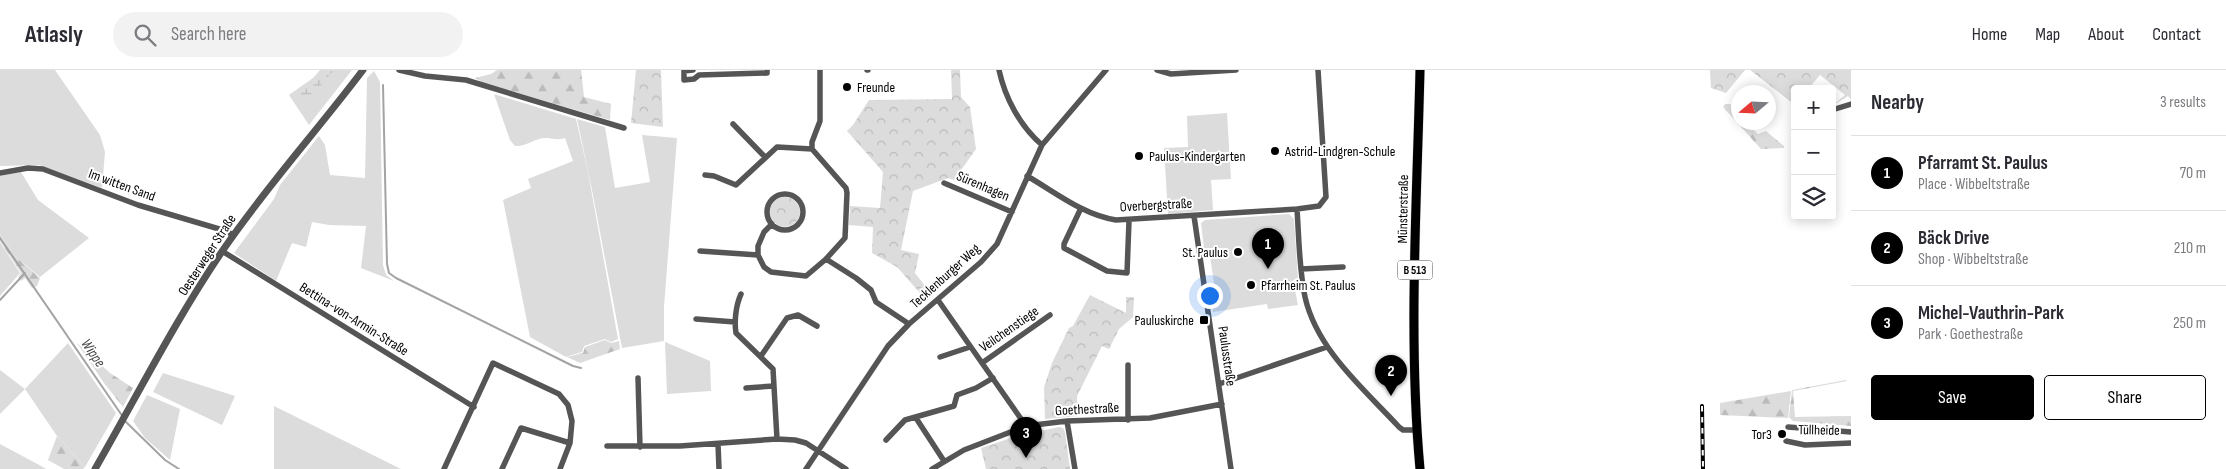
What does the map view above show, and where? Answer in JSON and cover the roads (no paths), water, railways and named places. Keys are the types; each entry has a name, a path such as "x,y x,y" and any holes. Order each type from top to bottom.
{"main road":[{"name":"Münsterstraße","path":"1420,70 1414,327 1416,430 1420,469"}],"street":[{"name":"Oesterweger Straße","path":"95,469 166,343 222,251 292,158 363,70"},
{"path":"399,70 425,76 466,80 624,128"},
{"path":"695,72 767,73 767,70"},
{"path":"772,224 760,239 758,255 768,271 800,276 811,274 845,238 847,193 812,149 812,142 820,122 820,70"},
{"path":"1000,70 1003,86 1010,102 1029,131 1042,145"},
{"name":"Tecklenburger Weg","path":"806,469 888,346 909,324 988,254 1005,229 1042,145 1106,70"},
{"path":"1157,70 1171,74 1236,70"},
{"name":"Overbergstraße","path":"1027,176 1081,208 1106,219 1129,221 1319,206 1326,197 1318,70"},
{"path":"1836,109 1851,104"},
{"path":"733,124 765,157"},
{"path":"704,175 714,176 736,185 774,149 780,146 812,149"},
{"name":"Im witten Sand","path":"0,173 28,168 43,169 138,205 226,231 233,235"},
{"name":"Sürenhagen","path":"944,183 1012,212"},
{"path":"782,195 794,197 799,201 803,212 799,224 789,230 776,228 772,224 767,212 772,200 782,195"},
{"path":"1081,208 1064,244 1064,248 1107,272 1127,273 1129,221"},
{"path":"1298,209 1301,269 1306,299 1311,315 1327,347 1399,427 1404,430 1416,430"},
{"name":"Paulusstraße","path":"1194,216 1231,469"},
{"name":"Bettina-von-Armin-Straße","path":"222,251 474,407"},
{"path":"700,251 758,255"},
{"path":"826,259 871,290 876,302 909,324"},
{"path":"1301,269 1343,267"},
{"path":"741,294 737,302 735,322 738,336 761,356 772,369 777,439"},
{"path":"938,300 1026,426"},
{"path":"761,356 787,318 798,315 817,326"},
{"name":"Veilchenstiege","path":"982,363 1050,315"},
{"path":"696,319 735,322"},
{"path":"940,357 970,347"},
{"path":"1219,384 1327,347"},
{"path":"444,469 493,363 559,394 568,405 572,421 570,443 560,469"},
{"path":"1128,365 1128,420"},
{"path":"638,378 640,447"},
{"path":"886,440 905,420 954,406 957,395 976,388 993,378"},
{"path":"746,388 774,386"},
{"name":"Goethestraße","path":"932,469 944,461 982,443 1026,426 1067,421 1150,418 1222,404"},
{"path":"916,418 944,461"},
{"path":"1067,421 1075,469"},
{"name":"Tüllheide","path":"1788,427 1851,432"},
{"path":"502,469 521,428 570,443"},
{"path":"607,446 640,447 718,444 777,439 795,440 806,443 846,469"},
{"name":"Tüllheide","path":"1786,441 1806,445 1851,443"},
{"path":"718,444 719,469"}],"waterway":[{"path":"383,85 387,264 389,273 573,366 581,368"},
{"name":"Wippe","path":"0,238 123,417"},
{"path":"0,300 25,273"},
{"name":"Wippe","path":"125,421 165,460 179,469"}],"railway":[{"path":"1702,406 1703,469"}],"place":[{"name":"Freunde","path":"847,87"},
{"name":"Astrid-Lindgren-Schule","path":"1275,151"},
{"name":"Paulus-Kindergarten","path":"1139,156"},
{"name":"St. Paulus","path":"1238,252"},
{"name":"Pfarramt St. Paulus","path":"1268,269"},
{"name":"Pfarrheim St. Paulus","path":"1251,285"},
{"name":"Pauluskirche","path":"1204,320"},
{"name":"Bäck Drive","path":"1391,396"},
{"name":"Tor3","path":"1782,434"},
{"name":"Michel-Vauthrin-Park","path":"1026,458"}]}
